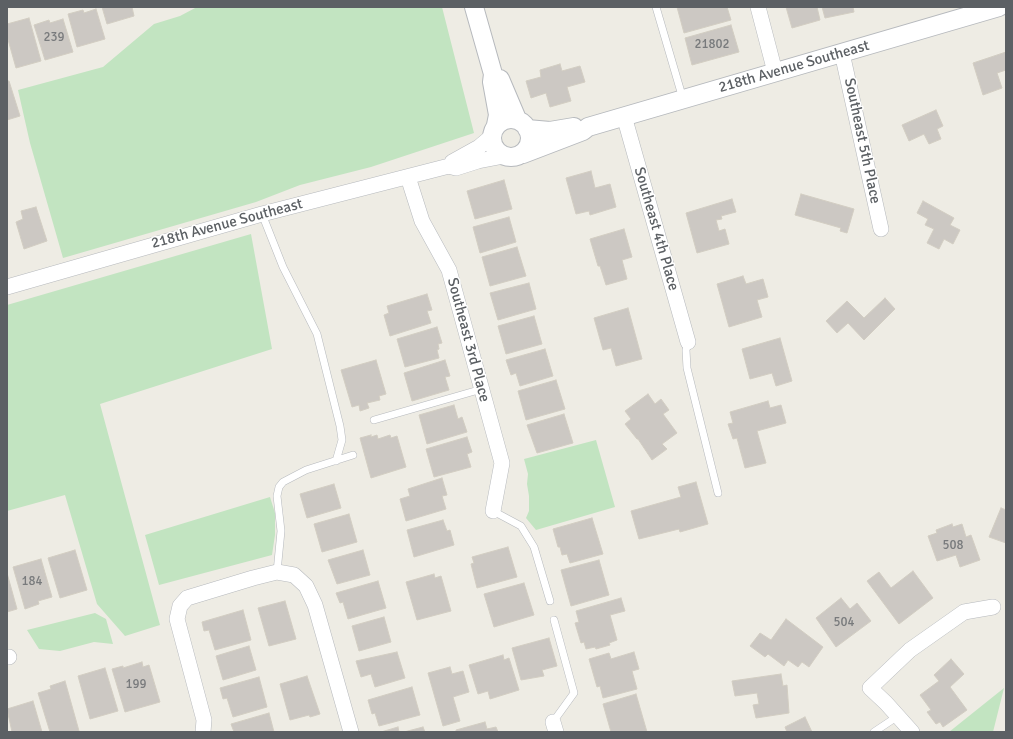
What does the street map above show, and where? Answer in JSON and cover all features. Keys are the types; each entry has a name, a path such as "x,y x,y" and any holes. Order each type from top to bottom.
{"street":[{"path":"474,7 493,74 492,82 498,115 494,131 493,146 498,153 511,158 523,154 529,144 522,124 499,78 493,74"},
{"path":"758,7 775,72"},
{"name":"218th Avenue Southeast","path":"523,154 583,131 588,127 999,7"},
{"name":"Southeast 5th Place","path":"842,53 881,229"},
{"name":"Southeast 4th Place","path":"624,116 688,342"},
{"path":"494,131 509,119 522,124"},
{"name":"218th Avenue Southeast","path":"522,124 550,131 580,125 588,127"},
{"name":"218th Avenue Southeast","path":"449,166 453,161 479,147 494,131"},
{"name":"218th Avenue Southeast","path":"7,287 262,214 449,166 456,168 477,161 504,156"},
{"name":"Southeast 3rd Place","path":"408,176 422,221 449,270 502,463 493,511"},
{"path":"203,732 204,720 177,619 180,606 187,598 277,572 294,575 306,586 315,606 350,732"},
{"path":"912,732 886,702 870,688 910,650 964,612 993,606"}],"lane":[{"path":"656,7 683,99"},
{"path":"262,214 283,267 317,334 340,426 342,440 336,461"},
{"path":"688,342 686,362 718,493"},
{"path":"374,420 482,389"},
{"path":"277,572 281,532 277,496 279,487 292,476 353,455"},
{"path":"493,511 521,526 534,547 550,601"},
{"path":"554,620 574,693 554,727"},
{"path":"874,732 898,716"}],"green space":[{"path":"197,7 442,7 474,133 371,167 300,185 256,202 63,258 30,143 18,90 103,67 154,24 180,16"},
{"path":"251,234 272,349 100,404 160,625 125,636 97,604 65,495 7,511 7,305"},
{"path":"596,440 615,507 536,530 526,518 529,511 529,496 527,484 528,474 524,459"},
{"path":"270,497 275,513 275,535 272,555 159,585 145,535"},
{"path":"95,613 106,619 113,644 94,642 60,651 39,649 27,630"},
{"path":"1004,688 993,732 949,732"}],"building":[{"path":"102,7 132,7 134,16 107,24"},
{"path":"677,7 727,7 731,20 684,33"},
{"path":"786,7 817,7 820,20 792,28"},
{"path":"822,7 853,7 854,12 825,18"},
{"path":"96,9 105,39 77,47 68,14 83,10 84,13"},
{"path":"29,18 41,61 16,68 7,36 7,24"},
{"path":"63,19 73,52 45,60 34,25 49,20 50,23"},
{"path":"731,25 739,52 692,65 685,38"},
{"path":"1006,52 1006,70 997,73 1002,88 983,95 973,63"},
{"path":"560,64 562,71 580,66 585,82 567,87 571,101 550,107 546,93 531,98 526,81 541,77 540,70"},
{"path":"7,81 9,81 20,116 7,120"},
{"path":"936,110 943,126 937,129 941,139 929,144 924,134 909,141 902,125"},
{"path":"591,171 595,188 610,184 616,207 590,215 589,211 576,214 566,178"},
{"path":"504,180 512,209 475,219 467,191"},
{"path":"801,194 854,209 847,233 840,231 841,228 795,215"},
{"path":"732,199 736,212 721,216 722,219 716,220 719,231 725,229 729,244 697,253 686,213"},
{"path":"923,201 954,218 950,225 960,230 953,244 944,239 939,249 927,243 934,229 925,225 928,219 917,213"},
{"path":"36,207 47,241 24,249 16,222 23,219 21,211"},
{"path":"509,217 516,242 480,253 473,227"},
{"path":"624,229 632,257 622,260 627,279 606,285 600,266 598,266 590,239"},
{"path":"517,247 526,276 490,286 482,257"},
{"path":"743,276 746,284 763,279 768,297 757,300 762,317 729,327 717,284"},
{"path":"529,283 536,309 498,320 490,293"},
{"path":"427,294 432,310 427,311 431,323 390,336 384,315 389,313 387,306"},
{"path":"885,298 895,309 864,340 848,323 837,333 826,321 847,301 864,318"},
{"path":"628,308 642,359 616,366 611,348 603,350 594,318"},
{"path":"534,316 542,344 506,354 498,326"},
{"path":"437,327 442,343 438,344 439,349 437,350 439,358 405,367 397,339"},
{"path":"780,338 792,381 776,386 772,373 750,379 742,349"},
{"path":"545,349 553,376 520,386 516,373 511,375 506,360"},
{"path":"376,360 386,394 379,396 380,400 367,403 369,408 360,411 359,405 352,407 341,370"},
{"path":"445,360 450,376 445,377 449,390 412,401 404,373"},
{"path":"556,380 565,409 526,420 518,391"},
{"path":"648,394 655,404 661,399 669,410 663,414 677,433 662,444 667,449 652,460 638,439 625,424 631,419 625,411"},
{"path":"768,401 770,408 781,405 786,423 757,431 766,463 745,468 737,438 733,439 728,424 733,423 730,412"},
{"path":"454,405 458,419 462,417 467,432 427,444 419,415"},
{"path":"564,414 573,443 537,453 527,425"},
{"path":"371,435 371,437 377,435 378,439 390,435 391,438 397,436 406,467 371,478 360,438"},
{"path":"467,437 472,452 467,454 471,467 434,477 426,449"},
{"path":"442,478 447,495 442,496 446,509 406,521 400,499 410,496 408,489"},
{"path":"696,482 708,524 680,532 679,529 639,539 631,511 681,497 678,487"},
{"path":"334,484 341,508 307,518 300,494"},
{"path":"1001,508 1006,510 1006,543 989,537"},
{"path":"349,514 357,542 322,552 314,524"},
{"path":"592,518 603,554 570,563 567,554 562,555 560,547 558,547 553,529"},
{"path":"443,520 447,531 450,530 454,545 414,557 407,530"},
{"path":"952,524 953,527 962,524 966,537 971,535 980,560 960,567 956,555 937,561 928,536 937,533 936,530"},
{"path":"508,547 517,577 477,588 471,564 474,563 472,557"},
{"path":"75,550 87,590 60,598 48,558"},
{"path":"363,550 370,575 337,584 328,560"},
{"path":"41,559 52,597 38,601 39,604 25,609 13,567"},
{"path":"599,560 609,595 571,606 561,570"},
{"path":"913,571 933,598 899,624 867,581 879,572 891,588"},
{"path":"7,573 17,609 7,612"},
{"path":"434,574 435,578 441,576 451,611 417,620 406,582"},
{"path":"378,581 386,608 348,619 343,602 340,603 336,593"},
{"path":"524,583 534,615 494,627 484,594"},
{"path":"621,598 625,611 610,615 617,640 609,643 610,645 596,649 595,647 586,649 584,642 581,643 575,623 579,622 576,611"},
{"path":"841,598 850,609 857,603 871,621 836,647 816,618"},
{"path":"285,601 296,639 269,646 258,608"},
{"path":"243,610 251,640 215,650 209,630 204,631 202,622"},
{"path":"384,617 391,642 359,651 352,626"},
{"path":"786,619 823,647 809,667 802,662 798,667 788,660 784,666 768,654 765,657 750,646 760,633 771,640"},
{"path":"549,638 557,666 542,670 544,676 521,680 512,648"},
{"path":"249,646 256,670 223,680 216,656"},
{"path":"397,652 405,678 375,687 371,674 361,677 356,661"},
{"path":"634,652 639,669 632,671 637,689 603,698 600,686 597,687 589,659 609,653 611,659"},
{"path":"503,655 504,660 509,658 519,690 490,699 488,691 478,694 469,665"},
{"path":"951,659 964,674 950,687 967,710 943,727 940,722 936,724 927,712 931,710 920,695 939,681 934,675"},
{"path":"142,662 143,667 149,665 160,702 125,712 112,669 123,666 123,668"},
{"path":"450,667 452,674 463,671 469,692 453,697 460,721 443,726 428,673"},
{"path":"105,668 118,711 90,719 78,676"},
{"path":"781,674 783,686 787,685 789,713 756,718 753,705 759,704 757,693 735,696 732,681"},
{"path":"307,676 320,714 290,720 280,684"},
{"path":"259,677 267,707 233,717 227,698 223,699 220,688"},
{"path":"65,681 79,731 50,732 38,693 51,689 50,686"},
{"path":"412,687 420,715 379,726 375,713 372,714 368,700"},
{"path":"636,694 647,732 611,732 603,704"},
{"path":"33,701 42,732 12,732 7,709"},
{"path":"269,713 274,732 234,732 231,724"},
{"path":"805,717 812,732 787,732 785,727"},
{"path":"485,722 487,729 496,727 498,732 456,732 456,730"},
{"path":"398,727 399,732 381,732"},
{"path":"423,727 425,732 404,732"}]}
